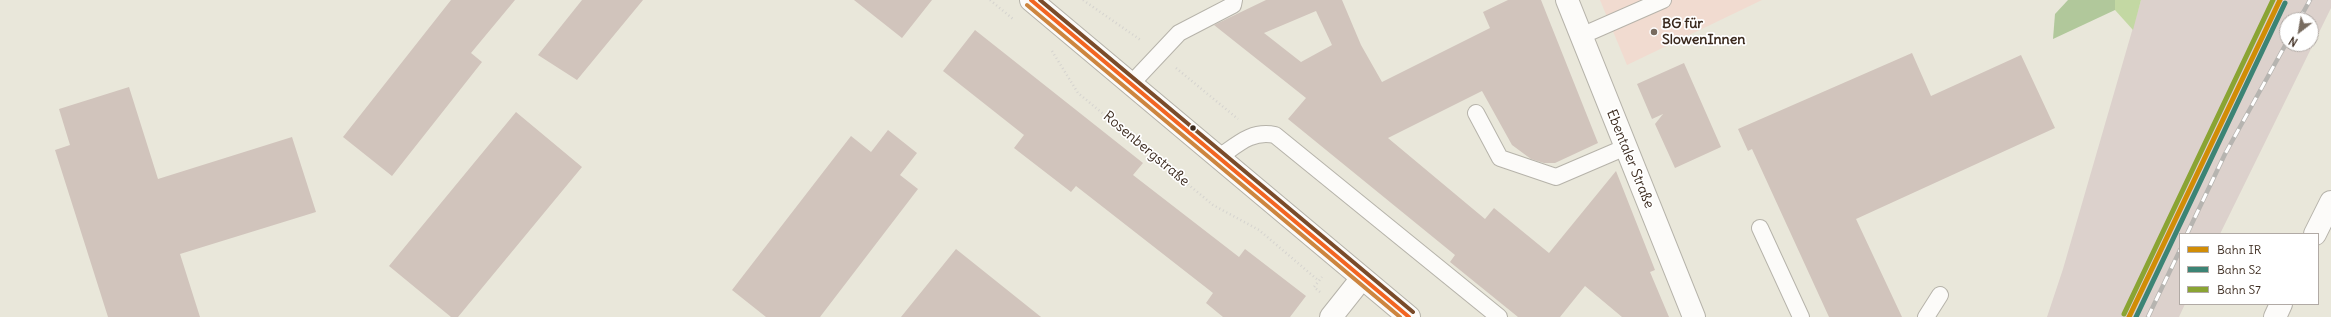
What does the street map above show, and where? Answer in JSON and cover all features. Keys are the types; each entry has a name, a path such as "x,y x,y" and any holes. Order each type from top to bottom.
{"main road":[{"path":"1031,0 1218,158 1410,317"},
{"name":"Ebentaler Straße","path":"1567,0 1694,317"},
{"path":"2316,233 2331,202"},
{"path":"1331,317 1362,278"},
{"path":"2275,317 2281,305"}],"lane":[{"path":"1131,84 1158,53 1179,33 1232,5 1234,0"},
{"path":"1581,36 1663,0"},
{"path":"1476,113 1500,158 1556,177 1626,147"},
{"path":"1218,158 1253,135 1263,133 1275,135 1499,317"},
{"path":"1760,228 1802,317"},
{"path":"1926,317 1940,296"}],"path":[{"path":"990,0 1014,20"},
{"path":"1083,0 1158,53 1234,114 1253,135"},
{"name":"Rosenbergstraße","path":"1051,50 1078,93 1213,205 1259,230 1319,281 1314,287"}],"shaded area":[{"name":"BG für SlowenInnen","path":"1600,0 1762,0 1627,65"},
{"path":"2141,0 2331,0 2331,8 2319,32 2319,12 2279,12 2279,52 2309,52 2220,233 2179,233 2179,305 2185,305 2179,317 2047,317 2063,269"}],"green space":[{"path":"2068,0 2115,0 2115,10 2053,39 2055,14"},
{"path":"2115,0 2141,0 2133,30 2115,10"}],"building":[{"path":"451,0 515,0 471,53 482,62 392,176 343,137"},
{"path":"582,0 643,0 577,80 538,55"},
{"path":"854,0 932,0 902,38"},
{"path":"1266,0 1342,0 1361,45 1382,82 1490,28 1483,12 1508,0 1541,0 1598,143 1555,163 1544,163 1531,159 1512,145 1482,91 1388,138 1485,219 1494,208 1549,253 1616,171 1655,270 1650,272 1669,317 1622,317 1585,286 1560,317 1518,317 1450,262 1455,255 1288,119 1306,98 1214,25","holes":["1316,11 1332,45 1301,62 1264,33"]},
{"path":"975,30 1143,163 1133,175 1239,257 1245,249 1306,296 1290,317 1223,317 1206,303 1213,293 1076,186 1071,192 1014,148 1024,135 943,71"},
{"path":"1912,53 1931,96 2021,55 2055,128 1856,219 1902,317 1829,317 1752,149 1748,151 1738,129"},
{"path":"1684,63 1721,147 1675,168 1655,124 1663,114 1652,119 1637,84"},
{"path":"129,87 158,179 292,137 316,212 180,254 200,317 108,317 55,150 70,145 59,109"},
{"path":"516,112 582,167 458,317 451,317 389,266"},
{"path":"888,130 917,153 900,175 918,189 820,317 766,317 732,290 851,136 871,152"},
{"path":"956,249 1041,317 901,317"}],"railway":[{"path":"2303,12 2310,0"},
{"path":"2187,233 2225,154 2281,52"},
{"path":"2148,317 2179,252"}],"rail line":[{"name":"S7","path":"2124,314 2273,0"},
{"name":"IR","path":"2129,317 2280,0"},
{"name":"S2","path":"2136,317 2285,3"}],"transit line":[{"path":"1031,0 1409,317"},
{"path":"1040,0 1413,312"},
{"path":"1027,5 1400,317"}],"place":[{"name":"BG für SlowenInnen","path":"1654,32"}]}
